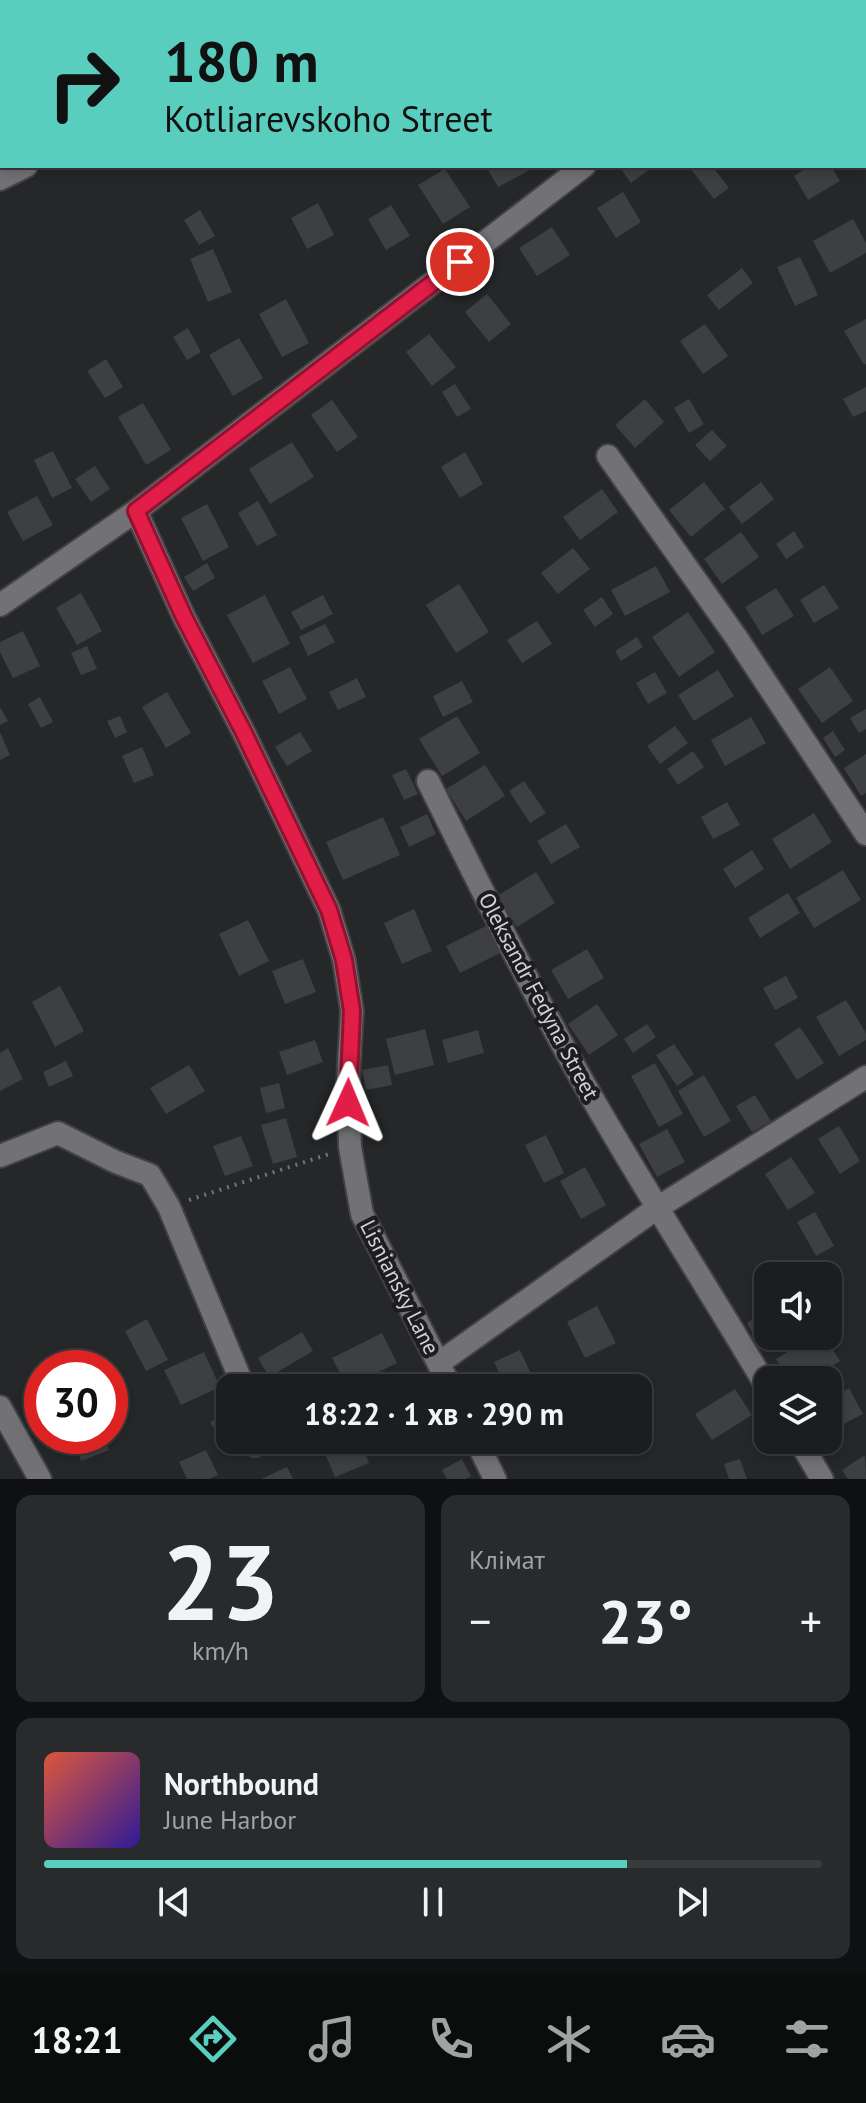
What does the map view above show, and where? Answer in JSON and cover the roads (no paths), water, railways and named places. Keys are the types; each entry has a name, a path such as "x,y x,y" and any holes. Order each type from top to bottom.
{"street":[{"path":"0,179 22,168"},
{"path":"0,605 136,511 581,168"},
{"path":"608,456 736,637 866,834"},
{"name":"Lisniansky Lane","path":"136,511 184,617 329,910 344,960 352,1011 348,1081 350,1147 362,1214 444,1374"},
{"name":"Oleksandr Fedyna Street","path":"428,781 511,950 584,1084 754,1366"},
{"path":"439,1363 657,1208 866,1077"},
{"path":"0,1156 58,1133 150,1175 169,1207 238,1374"},
{"path":"0,1407 40,1479"},
{"path":"483,1454 495,1479"},
{"path":"807,1454 822,1479"}]}
